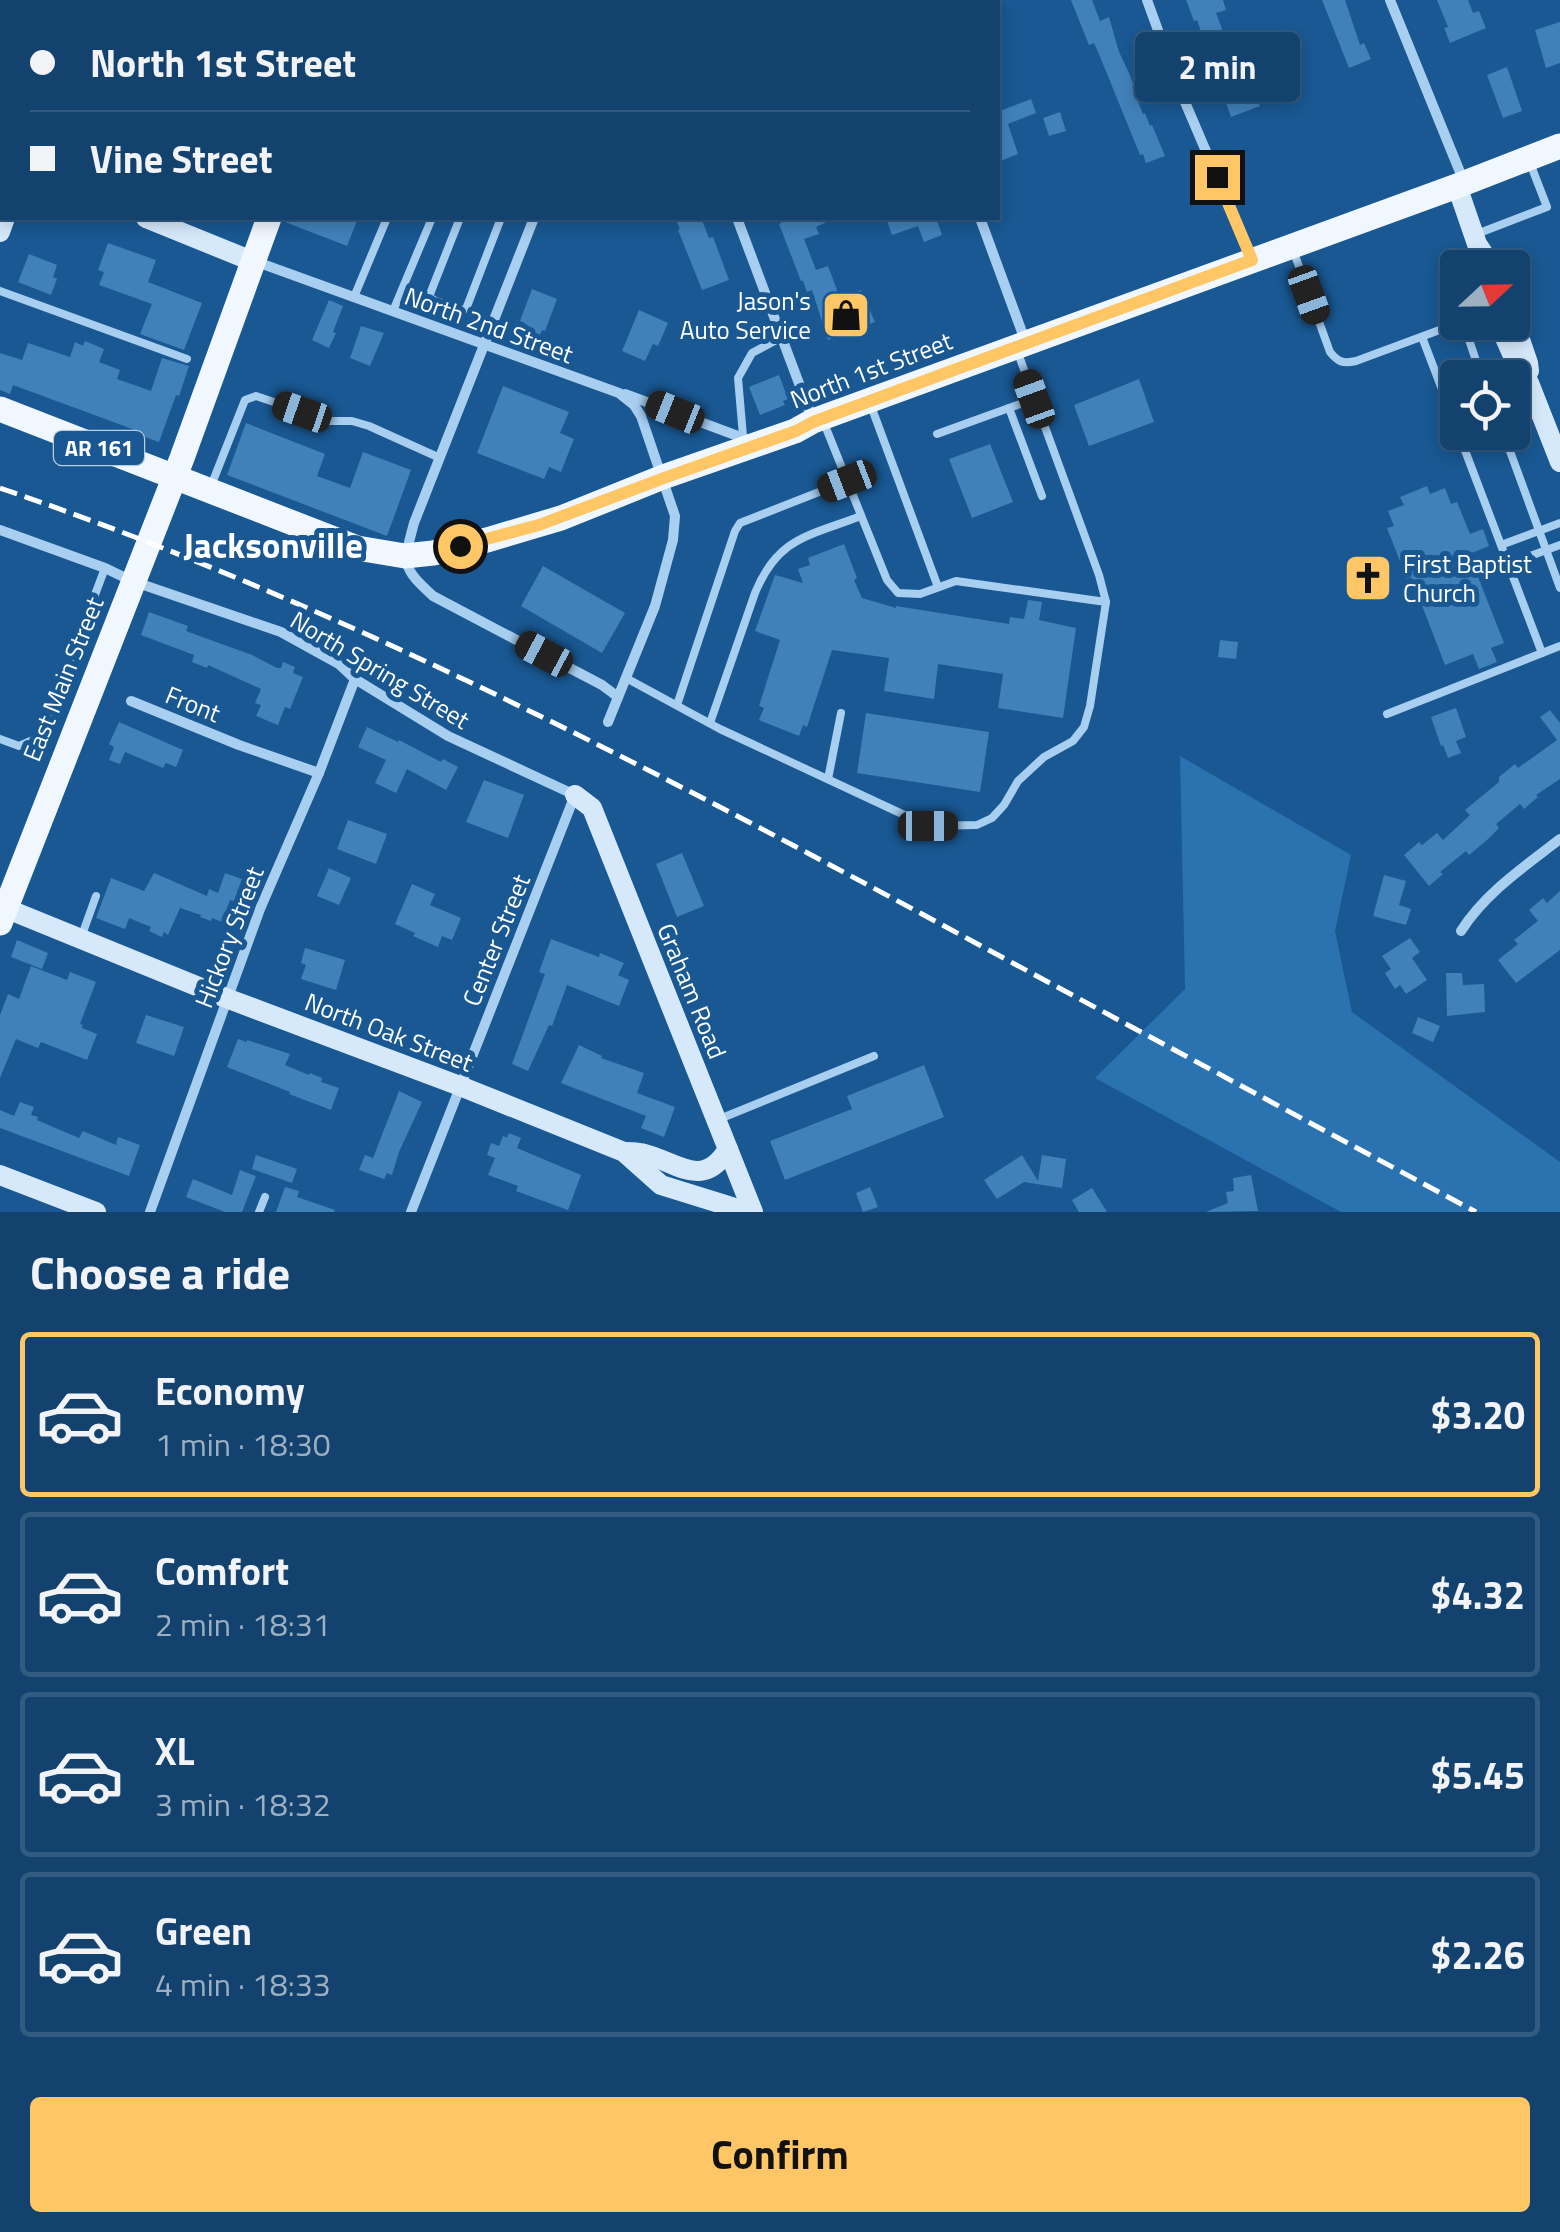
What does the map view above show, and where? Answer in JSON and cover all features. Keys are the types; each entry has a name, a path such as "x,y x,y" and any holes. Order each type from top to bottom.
{"main road":[{"name":"North 1st Street","path":"204,488 381,554 405,556 469,544 539,525 751,441 796,431 1560,146"},
{"path":"1460,184 1482,250"},
{"path":"152,220 252,261"},
{"name":"East Main Street","path":"2,912 182,458 268,220"},
{"path":"1476,239 1476,250"},
{"path":"1530,387 1560,462"},
{"name":"AR 161","path":"0,409 204,488"},
{"name":"Graham Road","path":"575,795 592,808 751,1212"},
{"name":"North Oak Street","path":"2,912 460,1086 624,1152 661,1185 751,1212"},
{"path":"624,1152 641,1152 687,1171 709,1170 728,1149"},
{"path":"0,1175 96,1212"}],"street":[{"path":"1147,0 1179,88 1252,260"},
{"path":"1390,0 1460,184"},
{"path":"533,220 414,523 405,556 411,576 434,596 618,697"},
{"path":"739,220 818,420"},
{"path":"981,220 1021,345"},
{"name":"North 2nd Street","path":"252,261 751,441"},
{"path":"608,722 655,606 674,540 675,516 641,416 619,393"},
{"name":"North Spring Street","path":"0,530 281,632 339,664 356,680 448,736 575,795"},
{"name":"Hickory Street","path":"150,1212 260,910 356,680"},
{"name":"Front","path":"131,701 319,773"},
{"name":"Center Street","path":"410,1212 575,795"},
{"path":"1461,930 1486,900 1560,839"}],"lane":[{"path":"1528,158 1547,207"},
{"path":"1476,239 1560,203"},
{"path":"354,297 386,220"},
{"path":"394,311 431,220"},
{"path":"459,220 430,294 431,300 461,310 466,309 500,220"},
{"path":"1291,246 1336,360 1356,361 1453,325 1462,327 1475,360"},
{"path":"0,292 188,359"},
{"path":"751,441 738,378 752,353 782,337"},
{"path":"1422,337 1440,384"},
{"path":"626,678 710,723 928,826 977,825 992,818 1018,781 1044,757 1073,741 1084,728 1106,602 1034,399 1021,345"},
{"path":"204,488 245,400 256,396 330,421 369,426 440,458"},
{"path":"937,434 1034,399"},
{"path":"869,402 938,588"},
{"path":"1010,408 1042,496"},
{"path":"818,420 887,580 898,593 920,594 956,581 1106,602"},
{"path":"1465,450 1542,653"},
{"path":"1510,450 1560,588"},
{"path":"677,706 740,524 847,481"},
{"path":"710,723 762,574 772,560 794,542 861,516"},
{"path":"1500,545 1560,523"},
{"path":"1508,564 1560,544"},
{"path":"0,739 19,746 42,736 105,568"},
{"path":"1386,714 1560,646"},
{"path":"828,779 841,713"},
{"path":"81,939 96,896"},
{"path":"717,1120 874,1056"},
{"path":"259,1212 265,1197"}],"shaded area":[{"path":"1180,756 1351,855 1335,931 1352,1012 1560,1162 1560,1212 1341,1212 1095,1078 1185,989"}],"building":[{"path":"1071,0 1092,0 1100,21 1109,17 1132,87 1165,156 1146,163 1140,155 1094,43 1089,45"},
{"path":"1186,0 1223,0 1226,10 1216,13 1232,61 1243,91 1252,87 1260,106 1231,117 1197,20 1194,21"},
{"path":"1322,0 1345,0 1360,45 1364,43 1371,59 1349,68"},
{"path":"1437,0 1468,0 1473,13 1479,11 1486,28 1450,43"},
{"path":"1560,22 1560,63 1546,68 1535,30"},
{"path":"1507,67 1522,111 1503,118 1487,75"},
{"path":"1031,99 1036,113 1008,124 1018,154 1000,161 1000,105 1002,110"},
{"path":"1060,112 1066,131 1049,136 1043,118"},
{"path":"285,220 357,220 347,246"},
{"path":"676,220 702,220 709,238 713,237 729,280 702,290"},
{"path":"780,220 831,220 816,227 819,234 804,239 816,270 828,266 840,298 861,290 875,322 828,340 812,290 807,292 801,281"},
{"path":"887,220 937,220 942,235 924,242 918,226 892,235"},
{"path":"108,243 156,260 148,282 202,303 184,350 140,334 152,304 99,285 104,272 98,270"},
{"path":"29,254 57,265 51,295 18,282"},
{"path":"532,289 557,299 540,335 523,328 525,323 520,321"},
{"path":"329,300 343,306 329,348 312,340"},
{"path":"639,310 668,323 658,346 653,344 645,361 622,351"},
{"path":"361,326 384,333 370,366 350,358"},
{"path":"85,341 104,349 99,362 120,370 117,379 151,391 162,358 189,366 159,442 13,385 10,394 0,390 0,353 22,360 28,343 70,357 75,342 83,346"},
{"path":"779,375 788,399 783,401 785,405 760,415 749,387"},
{"path":"1139,379 1154,422 1089,446 1074,405"},
{"path":"503,386 569,412 560,433 574,439 561,472 549,467 544,479 477,453"},
{"path":"246,423 325,454 317,476 350,488 363,452 411,470 387,536 227,475"},
{"path":"990,444 1013,502 972,518 949,459"},
{"path":"1427,486 1430,494 1445,488 1451,504 1457,502 1470,534 1483,529 1489,546 1469,554 1504,643 1491,648 1497,662 1479,669 1473,654 1445,665 1387,528 1394,526 1388,511 1404,505 1400,497"},
{"path":"844,544 862,598 896,608 1009,624 1010,617 1024,619 1028,600 1042,602 1039,620 1076,628 1063,718 998,708 1003,674 938,664 934,699 884,691 889,658 832,650 807,727 803,725 799,736 759,720 764,708 759,706 780,640 755,631 775,575 803,583 798,569 810,565 808,558"},
{"path":"543,566 625,613 602,653 521,606"},
{"path":"149,612 277,668 283,662 295,667 293,673 303,677 290,709 285,707 278,725 256,716 261,705 255,703 261,689 208,665 207,668 192,662 194,655 141,635"},
{"path":"1220,640 1238,642 1236,659 1218,657"},
{"path":"1456,708 1466,737 1456,741 1461,753 1448,758 1431,717"},
{"path":"1550,710 1560,723 1560,779 1536,795 1524,809 1520,804 1496,824 1499,828 1487,840 1469,855 1466,851 1429,886 1404,855 1437,833 1443,840 1470,815 1465,810 1499,782 1499,777 1557,740 1540,717"},
{"path":"866,713 989,732 980,792 857,773"},
{"path":"119,722 183,750 176,767 166,763 163,768 125,752 120,764 109,760 114,747 109,744"},
{"path":"367,727 458,767 446,790 407,769 396,793 375,783 386,760 358,747"},
{"path":"484,780 524,795 508,838 466,822"},
{"path":"348,820 387,834 376,864 337,849"},
{"path":"682,853 704,906 677,917 656,864"},
{"path":"329,868 351,878 339,905 317,896"},
{"path":"154,873 207,896 209,889 218,893 225,873 242,879 222,922 180,908 168,935 164,932 162,937 149,931 151,927 129,918 125,929 96,918 111,878 144,891"},
{"path":"1384,875 1406,881 1399,905 1411,909 1406,925 1373,916"},
{"path":"412,884 435,894 430,905 461,918 452,940 442,936 438,947 395,924"},
{"path":"1560,891 1560,950 1516,983 1498,960 1518,944 1514,940 1538,921 1529,910 1543,898 1547,903"},
{"path":"1410,938 1420,952 1412,958 1427,980 1406,994 1400,985 1395,989 1385,973 1391,969 1382,956"},
{"path":"551,939 624,963 618,975 629,980 619,1006 567,985 552,1026 549,1025 528,1071 512,1064 545,974 539,972"},
{"path":"17,940 48,953 42,969 11,957"},
{"path":"305,948 345,960 336,990 301,979 306,965 301,963"},
{"path":"31,966 67,980 70,972 96,982 80,1024 97,1034 87,1060 41,1042 38,1048 16,1039 0,1078 0,1015 8,994 19,999"},
{"path":"1446,973 1462,973 1463,985 1484,984 1485,1012 1447,1016"},
{"path":"146,1015 184,1027 174,1056 136,1043"},
{"path":"1418,1017 1440,1026 1433,1042 1412,1033"},
{"path":"238,1039 290,1054 285,1065 339,1088 331,1110 227,1067"},
{"path":"579,1045 601,1058 644,1073 637,1093 675,1107 664,1137 641,1128 646,1116 561,1083"},
{"path":"924,1065 944,1117 785,1180 770,1141 852,1109 847,1096"},
{"path":"399,1091 422,1102 392,1175 387,1173 384,1179 359,1170 365,1155 373,1158"},
{"path":"20,1102 34,1107 31,1115 37,1120 79,1138 83,1131 116,1145 118,1137 140,1145 129,1176 0,1128 0,1110 14,1116"},
{"path":"509,1133 521,1138 517,1148 581,1175 568,1210 516,1191 518,1186 488,1175 495,1158 487,1155 491,1143 499,1146"},
{"path":"256,1155 297,1169 292,1183 252,1169"},
{"path":"1022,1155 1038,1181 1042,1155 1066,1159 1062,1188 1024,1182 997,1199 984,1180"},
{"path":"240,1170 256,1176 242,1212 225,1212 186,1197 193,1179 232,1195"},
{"path":"1251,1175 1258,1211 1206,1212 1228,1203 1226,1192 1234,1191 1233,1178"},
{"path":"285,1187 299,1191 297,1197 335,1210 276,1212"},
{"path":"870,1187 878,1207 863,1212 856,1193"},
{"path":"1092,1188 1107,1212 1079,1212 1072,1200"}],"railway":[{"path":"0,488 239,579 470,682 810,854 1476,1212"}],"place":[{"name":"Jason's Auto Service","path":"846,315"},
{"name":"First Baptist Church","path":"1368,578"}],"district":[{"name":"Jacksonville","path":"273,546"}],"route":[{"path":"460,546 561,518 1252,260 1217,177"}]}
